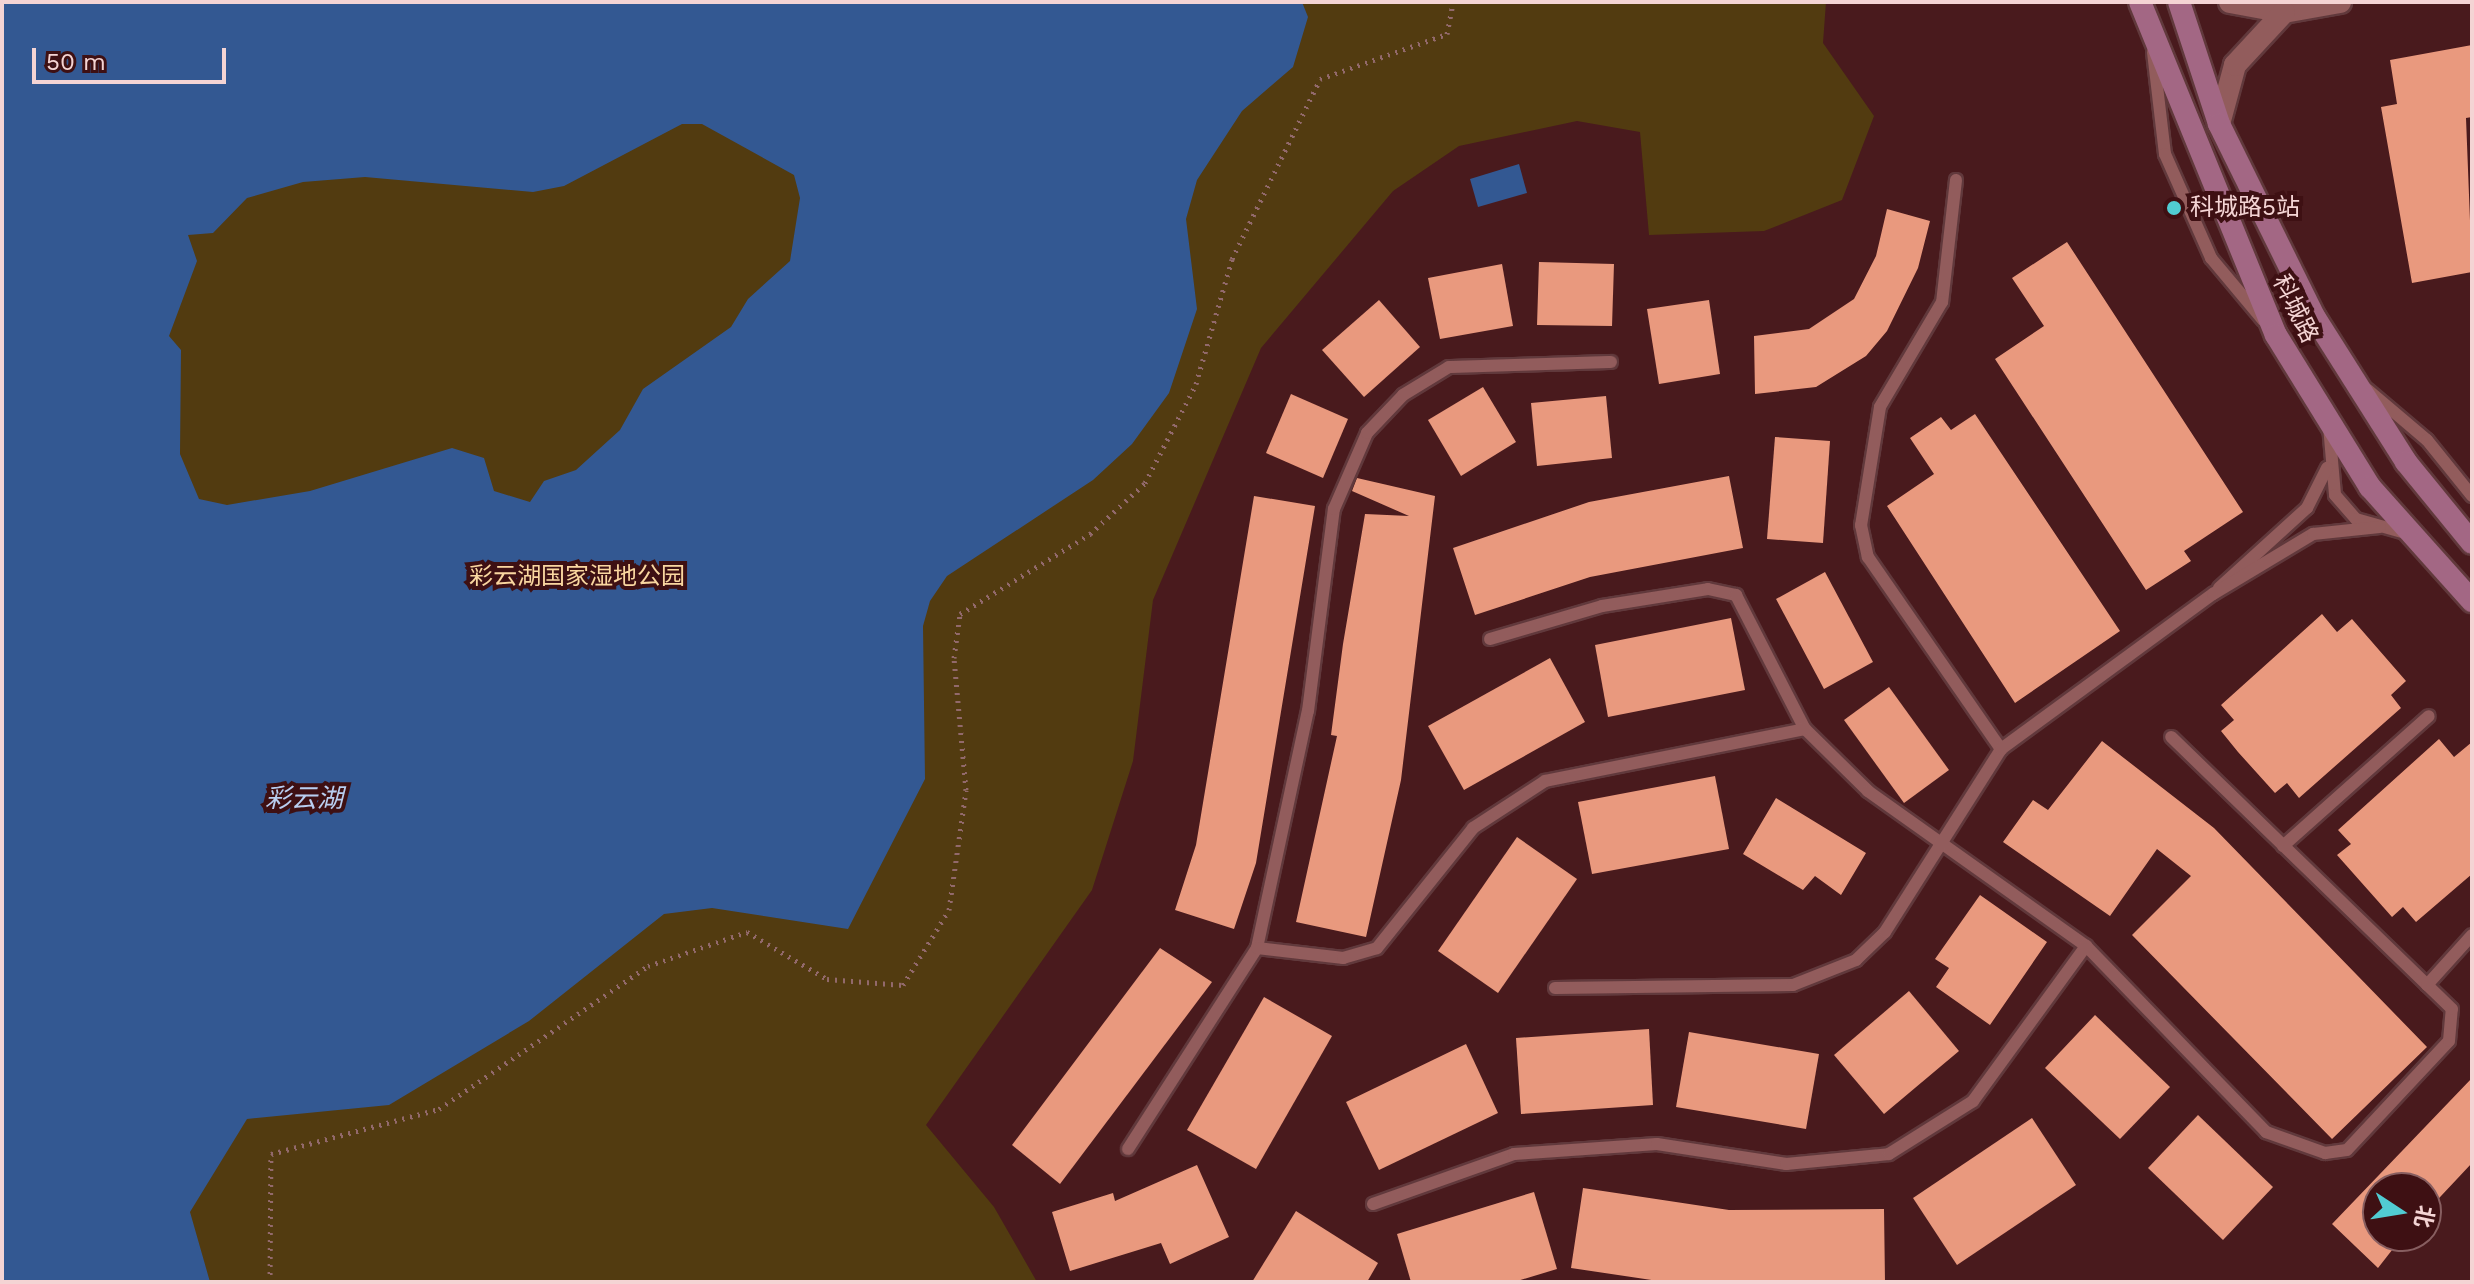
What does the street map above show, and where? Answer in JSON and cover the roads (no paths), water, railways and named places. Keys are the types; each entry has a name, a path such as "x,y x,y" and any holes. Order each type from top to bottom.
{"main road":[{"name":"科城路","path":"2140,2 2152,45 2276,335 2329,423 2411,535 2472,601"},
{"name":"科城路","path":"2179,2 2219,124 2315,318 2406,462 2472,543"}],"street":[{"path":"2230,2 2284,12 2340,2"},
{"path":"2219,124 2235,65 2284,12"}],"lane":[{"path":"1956,180 1942,302 1880,407 1861,525 1868,557 2001,749"},
{"path":"1128,1149 1257,948 1308,711 1329,533 1367,433 1403,395 1449,367 1611,362"},
{"path":"2352,376 2427,440 2472,496"},
{"path":"2213,594 2245,557 2307,508 2327,468 2329,423"},
{"path":"2327,468 2346,511 2380,527 2411,535"},
{"path":"1555,988 1793,985 1826,976 1885,932 1945,845 2001,749 2213,594 2313,534 2380,527"},
{"path":"1490,639 1602,606 1723,589 1746,607 1805,729 1868,791 2086,946 2255,1123 2325,1153 2347,1150 2449,1041 2452,1009 2171,737"},
{"path":"2283,846 2429,716"},
{"path":"1257,948 1343,958 1377,948 1473,828 1545,781 1805,729"},
{"path":"2427,985 2472,935"},
{"path":"1373,1204 1514,1154 1657,1144 1786,1164 1889,1154 1973,1101 2086,946"}],"water":[{"name":"彩云湖","path":"2,2 1302,2 1308,17 1293,67 1242,111 1197,180 1186,219 1197,309 1169,393 1132,444 1093,480 947,576 930,601 923,626 925,779 848,929 712,908 664,914 529,1021 389,1105 247,1119 190,1212 210,1282 2,1282","holes":["682,124 702,124 794,175 800,198 790,261 748,299 731,327 643,389 620,430 576,470 544,481 530,502 494,491 484,458 452,448 310,491 227,505 199,499 180,454 181,350 169,336 197,261 188,235 213,233 247,198 303,182 365,177 533,192 564,186"]},
{"path":"1519,164 1527,193 1478,207 1470,179"}],"place":[{"name":"科城路5站","path":"2174,208"}],"park label":[{"name":"彩云湖国家湿地公园","path":"577,577"}]}
